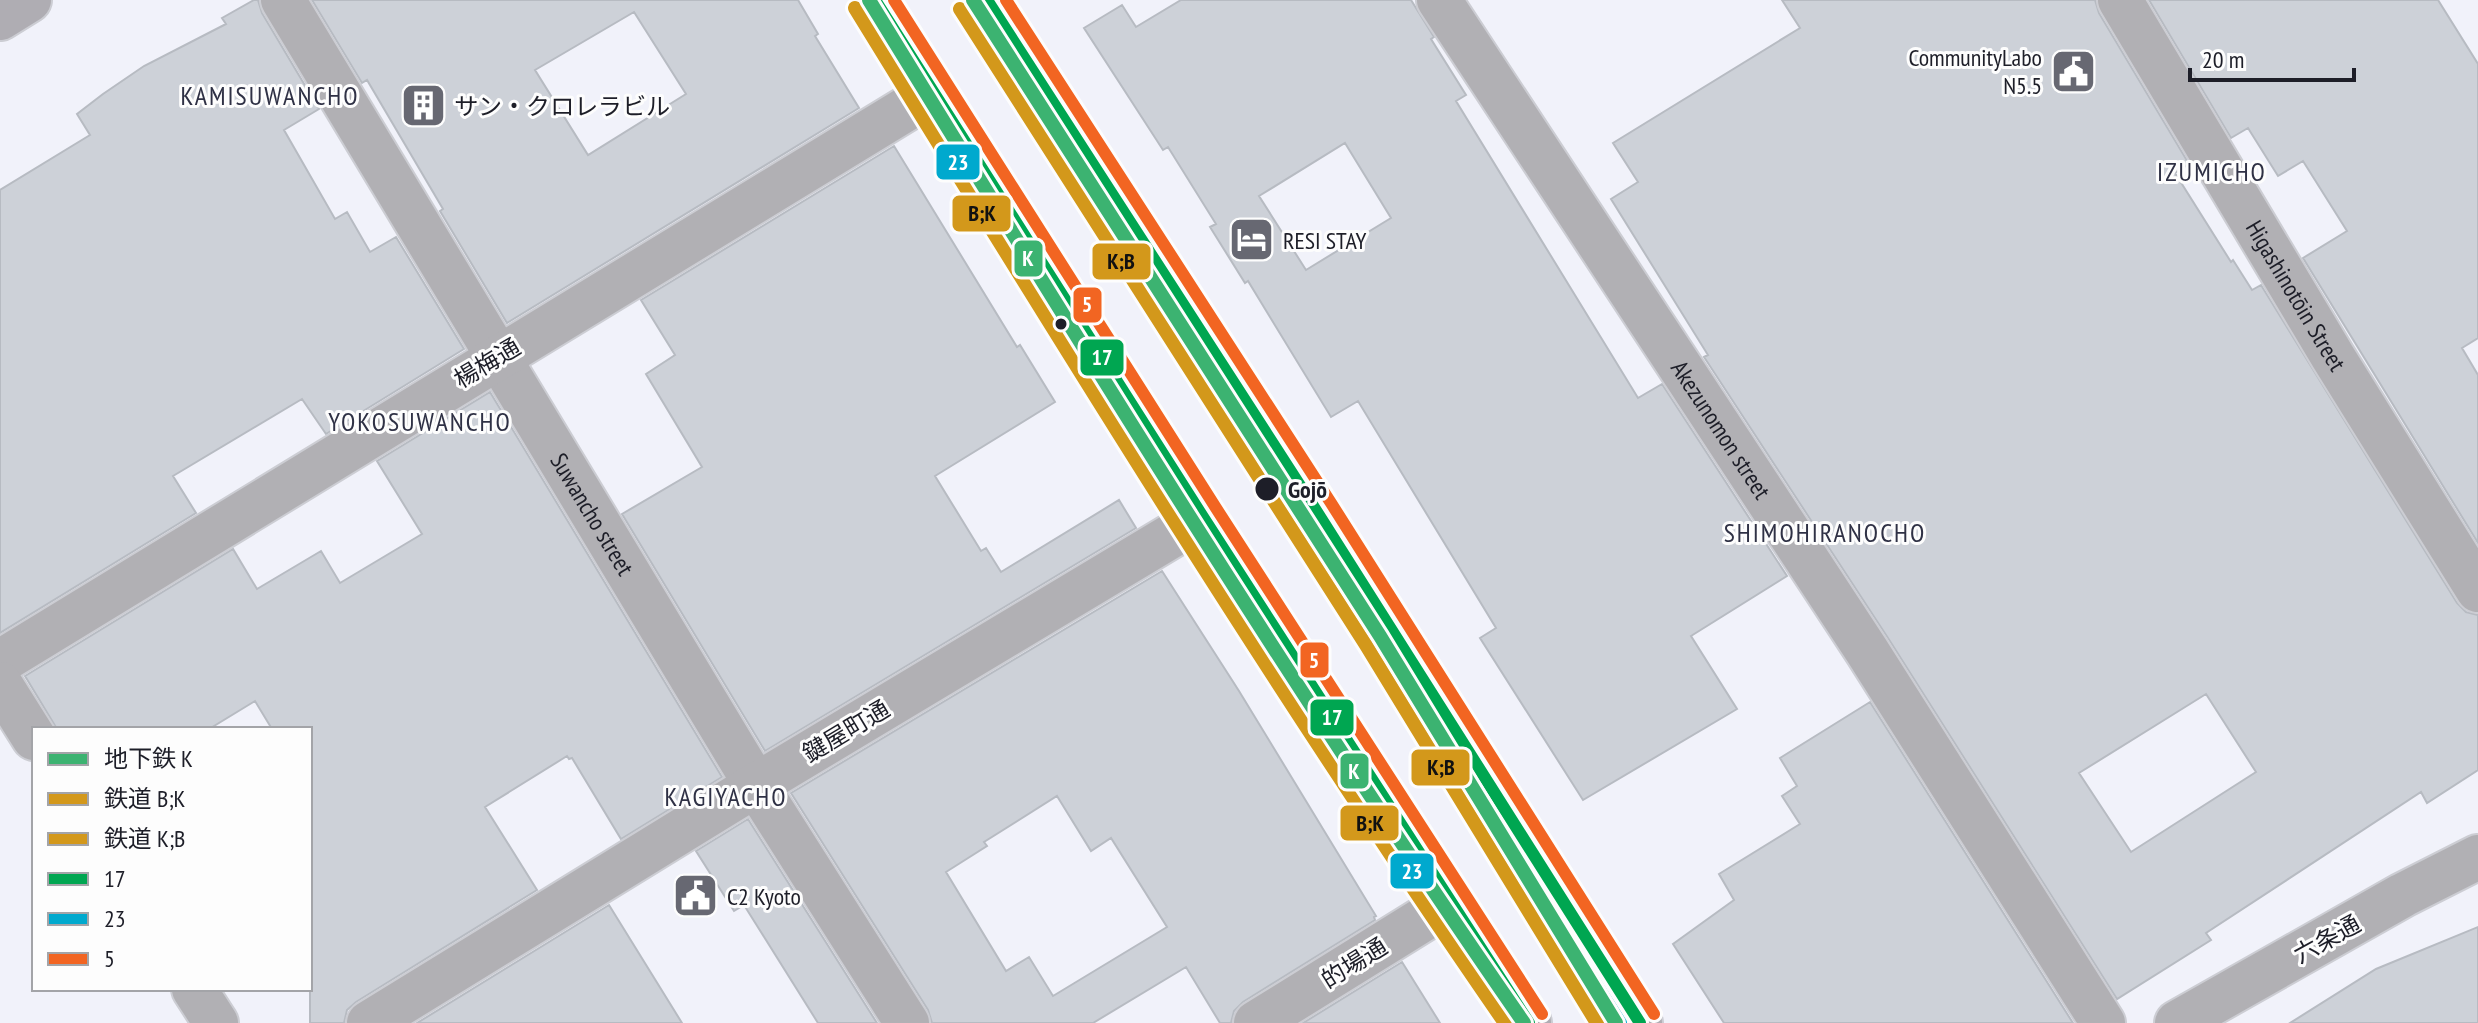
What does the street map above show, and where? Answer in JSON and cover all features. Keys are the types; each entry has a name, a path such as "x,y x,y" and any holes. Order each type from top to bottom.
{"highway":[{"path":"0,18 29,0"},
{"path":"875,0 1529,1023"},
{"path":"987,0 1326,525 1640,1023"}],"street":[{"name":"Suwancho street","path":"283,0 756,785 907,1023"},
{"name":"Akezunomon street","path":"1439,0 1867,651 2103,1023"},
{"name":"Higashinotōin Street","path":"2120,0 2333,357 2478,590"},
{"name":"楊梅通","path":"0,662 934,92"},
{"name":"鍵屋町通","path":"369,1023 756,785 1203,517"},
{"path":"0,684 32,735"},
{"name":"六条通","path":"2177,1023 2403,895 2478,857"},
{"name":"的場通","path":"1256,1023 1451,902"},
{"path":"195,991 216,1023"}],"building":[{"path":"258,0 262,13 319,109 284,130 335,219 347,212 370,252 396,237 464,349 326,434 302,399 173,476 196,513 0,633 0,190 90,135 77,114 103,94 144,66 226,24 222,18"},
{"path":"312,0 798,0 818,34 815,36 859,108 507,323 367,80 362,83","holes":["634,12 686,94 588,155 535,70"]},
{"path":"1181,0 1411,0 1466,95 1456,101 1638,398 1662,384 1787,576 1691,636 1737,709 1583,800 1480,638 1496,628 1358,401 1331,417 1248,281 1245,283 1210,227 1216,224 1168,147 1163,150 1084,28 1122,5 1136,27","holes":["1345,143 1391,218 1306,270 1259,196"]},
{"path":"1782,0 2095,0 2099,13 2189,164 2175,173 2252,290 2261,285 2457,603 2466,612 2478,615 2478,770 2427,803 2421,792 2206,933 2211,940 2117,999 1888,638 1704,357 1708,355 1611,199 1638,182 1613,143 1800,28","holes":["2206,694 2256,772 2131,852 2079,773"]},
{"path":"2149,0 2438,0 2478,64 2478,338 2462,348 2478,375 2478,543 2303,258 2347,231 2303,161 2278,176 2248,128 2231,138"},
{"path":"894,146 1017,347 1020,345 1055,402 935,476 981,551 986,548 1001,572 1119,500 1136,528 765,751 622,514 702,467 646,374 675,355 641,300"},
{"path":"490,392 722,777 621,839 572,758 567,756 485,807 537,890 356,1002 347,1010 344,1023 310,1023 312,727 271,727 255,701 212,727 56,727 25,676 233,549 257,589 321,551 340,583 422,534 377,461"},
{"path":"1162,571 1376,916 1375,920 1243,1002 1234,1011 1231,1023 1220,1023 1186,967 1093,1023 932,1023 928,1010 791,793","holes":["1057,796 1091,851 1111,838 1167,927 1053,996 1029,957 1006,971 946,872 987,846 984,842"]},
{"path":"1870,702 2073,1023 1724,1023 1673,944 1734,900 1719,874 1800,824 1782,796 1797,786 1780,758"},
{"path":"748,819 877,1023 818,1023 744,905 734,911 696,851"},
{"path":"609,905 682,1023 417,1023"},
{"path":"2478,927 2478,1023 2290,1023 2376,969"},
{"path":"1402,962 1440,1023 1303,1023"}],"metro line":[{"name":"K","path":"869,0 1271,644 1524,1023"},
{"name":"K","path":"973,0 1380,636 1616,1023"}],"rail line":[{"name":"B;K","path":"855,8 1254,647 1505,1023"},
{"name":"K;B","path":"960,9 1366,645 1597,1023"}],"transit line":[{"name":"17","path":"875,0 1529,1023"},
{"name":"5","path":"894,0 1542,1014"},
{"name":"17","path":"987,0 1317,512 1640,1023"},
{"name":"5","path":"1006,0 1331,503 1654,1014"},
{"name":"23","path":"861,9 1189,526 1510,1023"},
{"name":"23","path":"974,9 1304,521 1621,1023"}],"place":[{"name":"CommunityLabo N5.5","path":"2073,71"},
{"name":"サン・クロレラビル","path":"423,106"},
{"name":"RESI STAY","path":"1252,240"},
{"name":"Gojō","path":"1267,489"},
{"name":"C2 Kyoto","path":"696,896"}],"district":[{"name":"KAMISUWANCHO","path":"270,95"},
{"name":"IZUMICHO","path":"2212,171"},
{"name":"YOKOSUWANCHO","path":"420,421"},
{"name":"SHIMOHIRANOCHO","path":"1825,532"},
{"name":"KAGIYACHO","path":"726,796"}]}
